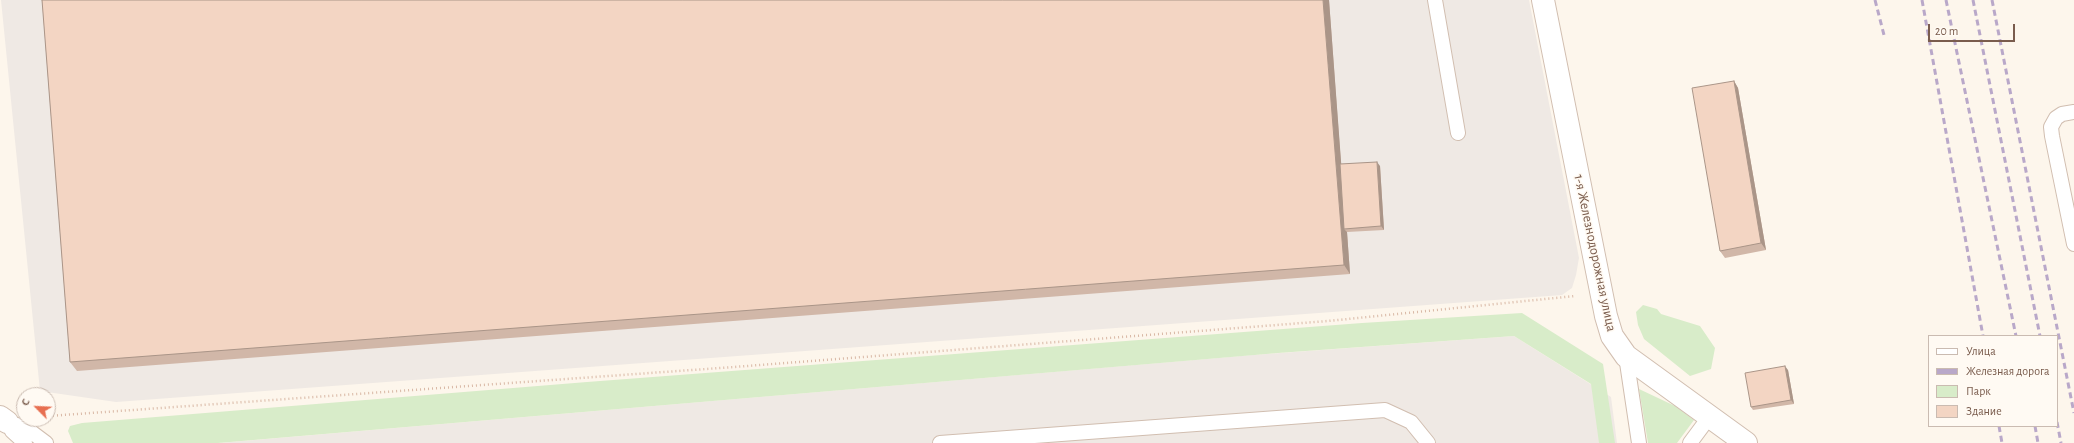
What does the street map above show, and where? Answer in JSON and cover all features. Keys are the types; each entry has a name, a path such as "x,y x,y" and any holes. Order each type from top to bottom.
{"street":[{"name":"1-я Железнодорожная улица","path":"1544,0 1608,327 1618,346 1626,356 1746,443"}],"lane":[{"path":"1435,0 1458,133"},
{"path":"2074,112 2062,114 2056,118 2052,127 2052,136 2074,244"},
{"path":"1626,356 1639,443"},
{"path":"940,443 1384,410 1411,422 1428,443"},
{"path":"1690,443 1710,416"},
{"path":"4,420 12,431 25,443"},
{"path":"4,420 26,428 46,443"}],"path":[{"path":"56,415 734,367 1320,321 1576,296"}],"shaded area":[{"path":"1,0 1529,0 1579,258 1572,288 1562,295 116,402 56,393 56,387 40,387"},
{"path":"1514,336 1611,397 1617,443 219,443 1253,355"}],"green space":[{"path":"1643,305 1657,309 1661,314 1700,326 1715,348 1711,369 1690,376 1644,339 1638,325 1636,312"},
{"path":"1522,313 1603,364 1615,443 1599,443 1591,384 1514,336 1278,353 218,443 73,443 68,431 70,426 82,423 587,382 1362,323"},
{"path":"1639,389 1675,406 1694,420 1677,443 1648,443"}],"building":[{"path":"42,0 1323,0 1344,265 70,362"},
{"path":"1734,81 1761,243 1720,251 1692,88"},
{"path":"1377,162 1381,226 1344,229 1340,164"},
{"path":"1785,366 1791,400 1751,407 1745,373"}],"railway":[{"path":"1875,0 1884,35"},
{"path":"1922,0 1983,335"},
{"path":"1946,0 2016,335"},
{"path":"1973,0 2040,335"},
{"path":"1992,0 2074,413"},
{"path":"1999,427 2002,443"},
{"path":"2035,427 2038,443"},
{"path":"2058,427 2061,443"}]}
